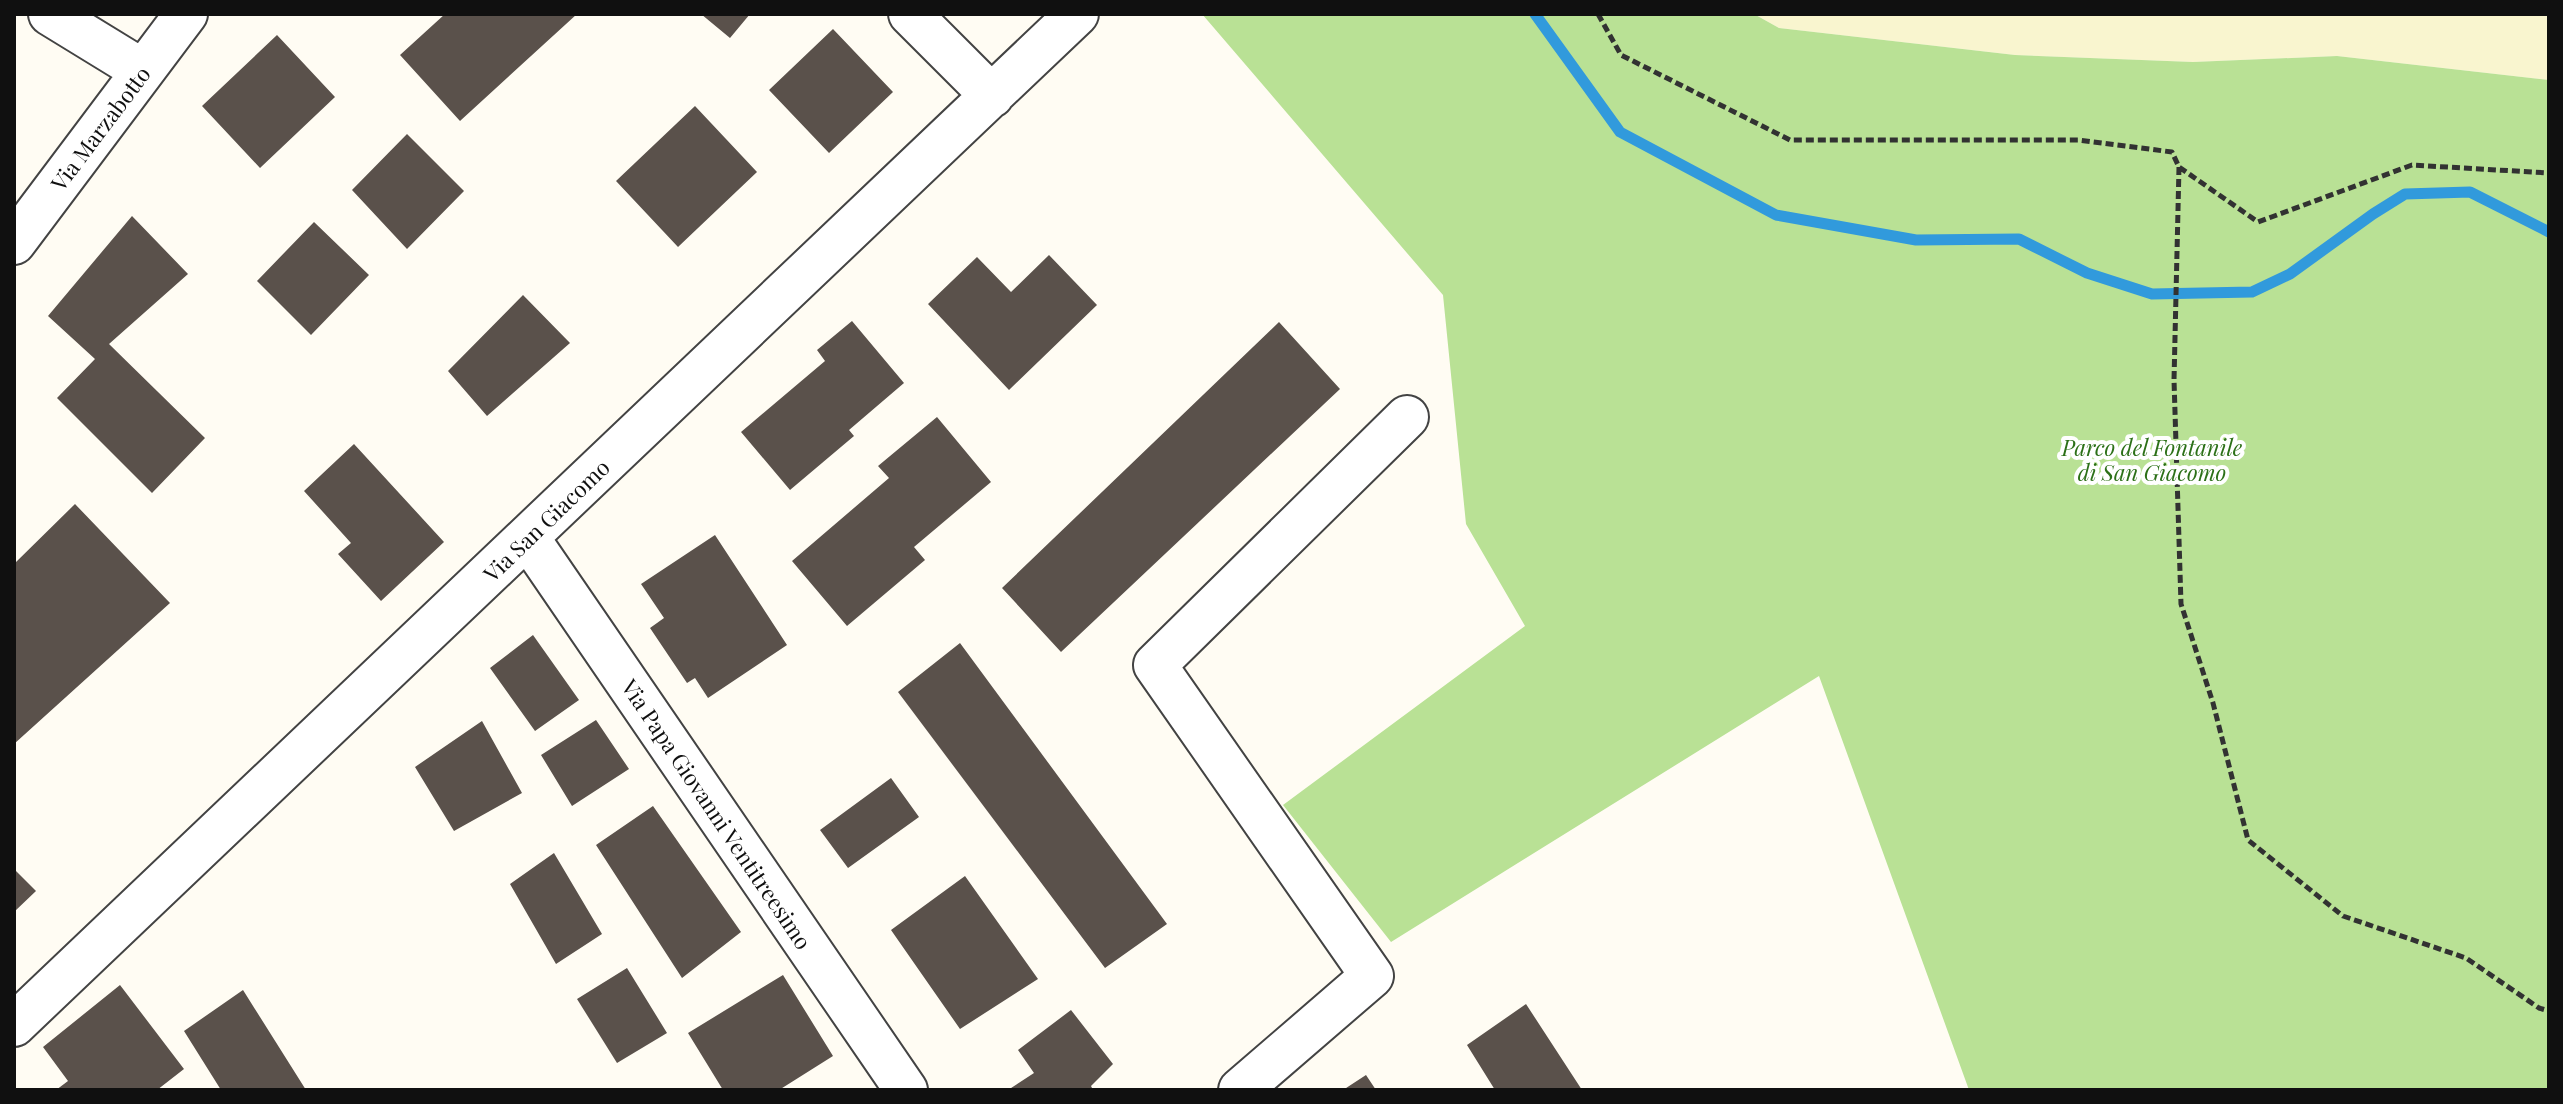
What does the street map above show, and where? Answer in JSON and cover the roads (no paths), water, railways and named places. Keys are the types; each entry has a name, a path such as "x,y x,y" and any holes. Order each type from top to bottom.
{"street":[{"path":"50,14 143,71"},
{"name":"Via Marzabotto","path":"14,243 186,14"},
{"path":"910,14 992,96"},
{"name":"Via San Giacomo","path":"14,1025 1077,14"},
{"path":"1240,1090 1372,976 1155,665 1407,417"},
{"name":"Via Papa Giovanni Ventitreesimo","path":"528,538 906,1090"}],"waterway":[{"path":"1535,14 1620,132 1776,215 1916,240 2019,239 2087,273 2152,294 2252,292 2290,274 2405,194 2470,192 2549,232"}],"park label":[{"name":"Parco del Fontanile di San Giacomo","path":"2152,460"}]}
